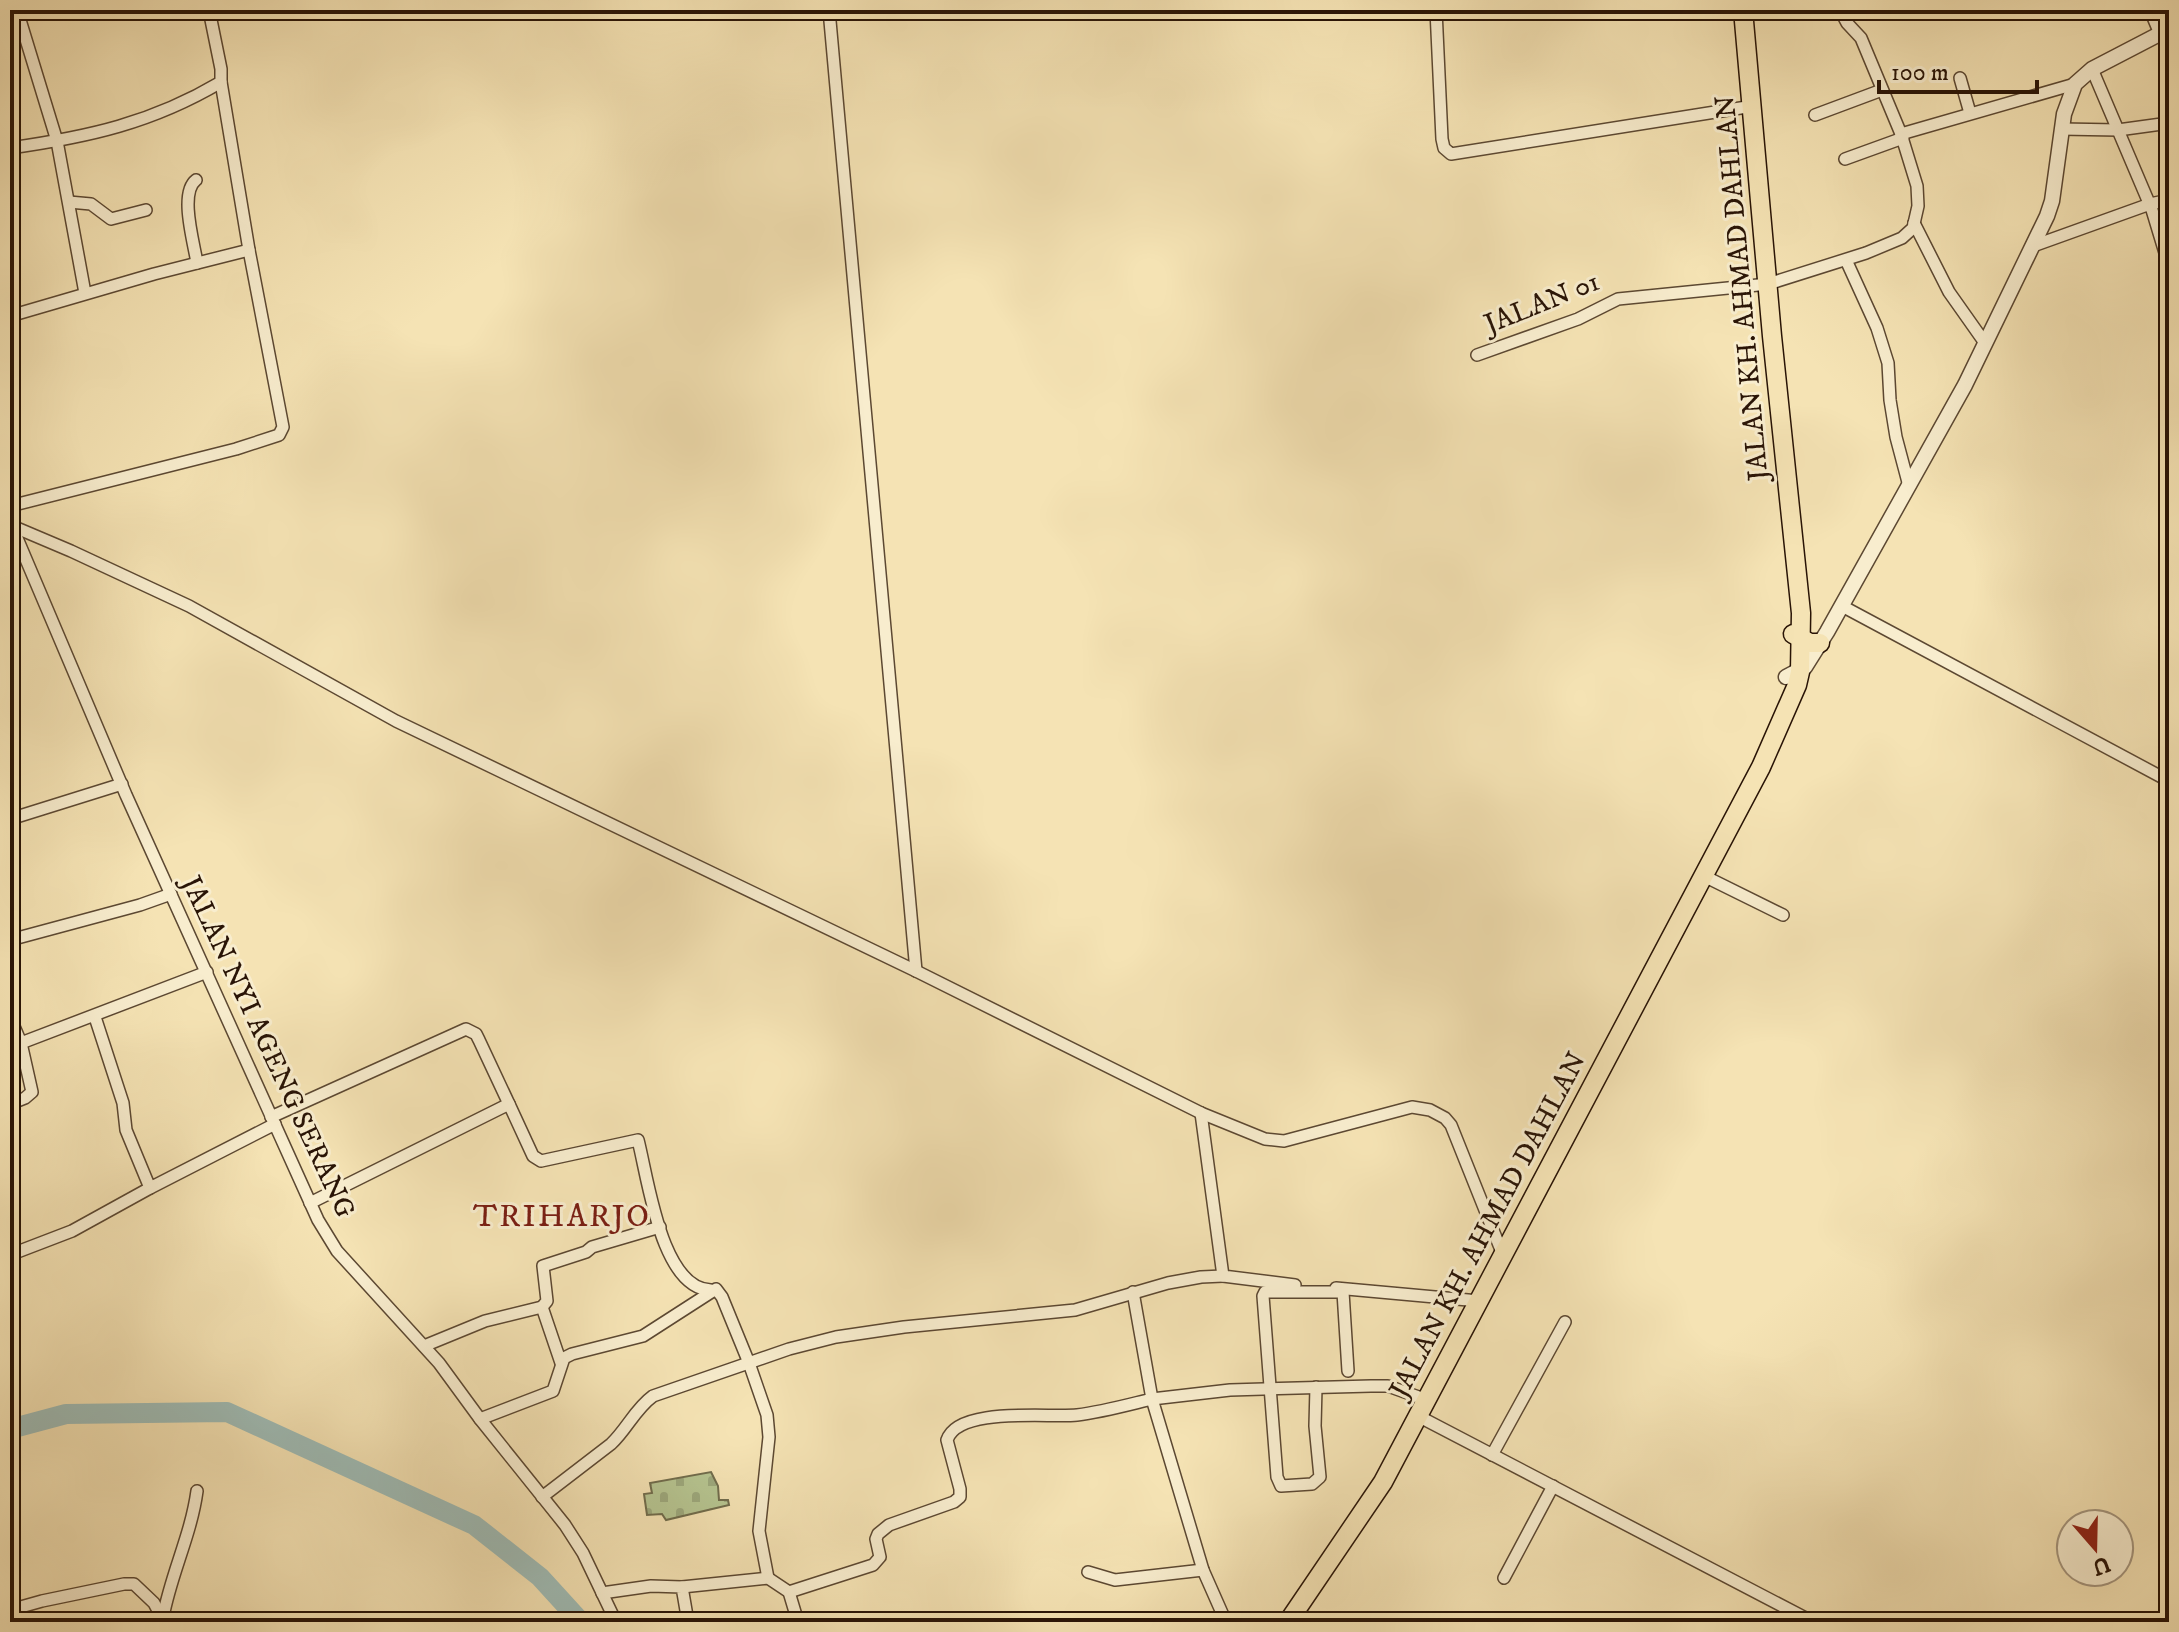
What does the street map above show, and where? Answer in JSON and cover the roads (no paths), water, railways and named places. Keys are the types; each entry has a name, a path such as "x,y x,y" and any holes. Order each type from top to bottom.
{"highway":[{"name":"JALAN KH. AHMAD DAHLAN","path":"1288,1622 1383,1482 1707,877 1731,810 1793,675 1796,561 1743,10"},
{"path":"1796,635 1810,643 1820,643"}],"street":[{"path":"17,10 57,141 85,293"},
{"path":"10,506 236,449 279,435 283,427 249,250 209,10"},
{"path":"829,10 916,971"},
{"path":"1436,10 1442,139 1444,148 1451,154 1753,106"},
{"path":"1840,10 1861,38 1902,136 1917,186 1918,206 1914,223 1949,292 1985,343"},
{"path":"1845,159 1970,113 2075,84 2092,69 2165,32 2150,10"},
{"path":"2092,69 2150,204 2169,266"},
{"path":"1960,78 1970,113"},
{"path":"10,134 12,147 57,141 131,124 221,82"},
{"path":"1793,675 1811,660 1842,606 1965,385 2033,246 2052,201 2061,129 2075,84"},
{"path":"1815,115 1882,90"},
{"path":"2061,129 2118,130 2169,123"},
{"path":"196,180 187,195 197,263"},
{"path":"2033,246 2169,200"},
{"path":"69,202 97,206 111,219 146,210"},
{"name":"JALAN 01","path":"1477,355 1578,319 1618,299 1768,284 1846,260 1902,238 1914,223"},
{"path":"10,316 249,250"},
{"path":"1846,260 1877,328 1888,363 1896,437 1909,486"},
{"path":"11,524 189,606 396,721 916,971 1201,1113 1274,1141 1412,1107 1440,1115 1451,1125 1503,1255"},
{"name":"JALAN NYI AGENG SERANG","path":"11,524 122,784 310,1203 337,1251 424,1346 565,1525 583,1553 616,1622"},
{"path":"1842,606 2169,781"},
{"path":"10,819 122,784"},
{"path":"1707,877 1783,915"},
{"path":"10,940 171,894"},
{"path":"21,1043 207,972"},
{"path":"10,1017 21,1043 32,1092 10,1104"},
{"path":"95,1017 123,1103 126,1130 150,1188"},
{"path":"12,1254 72,1231 273,1120 466,1029 476,1034 533,1156 541,1161 638,1140 669,1258 696,1287 716,1289 722,1297 767,1415 769,1437 759,1531 768,1578"},
{"path":"310,1203 509,1104"},
{"path":"1201,1113 1223,1276"},
{"path":"424,1346 485,1321 542,1307 547,1301 543,1266 586,1252 592,1247 660,1227"},
{"path":"542,1497 611,1444 642,1404 653,1396 836,1337 1075,1310 1133,1292 1201,1277 1223,1276 1479,1301"},
{"path":"561,1363 572,1354 643,1336 669,1322 711,1290"},
{"path":"1133,1292 1152,1399 1203,1570 1226,1622"},
{"path":"1316,1387 1315,1426 1320,1477 1312,1484 1279,1484 1265,1292 1343,1292 1348,1371"},
{"path":"480,1419 553,1391 561,1363 542,1307"},
{"path":"1492,1455 1565,1322"},
{"path":"789,1592 873,1565 880,1557 876,1539 883,1528 960,1497 948,1434 977,1419 1076,1415 1152,1399 1230,1390 1388,1386 1492,1455 1813,1622"},
{"path":"1504,1578 1553,1486"},
{"path":"163,1620 171,1583 193,1520 197,1491"},
{"path":"1088,1572 1115,1580 1203,1570"},
{"path":"602,1593 651,1586 682,1587 768,1578 789,1592 798,1622"},
{"path":"10,1610 134,1584 154,1603 163,1620"},
{"path":"682,1587 688,1622"}],"waterway":[{"path":"10,1429 66,1414 227,1412 474,1525 540,1577 581,1622"}],"district":[{"name":"TRIHARJO","path":"562,1217"}]}
